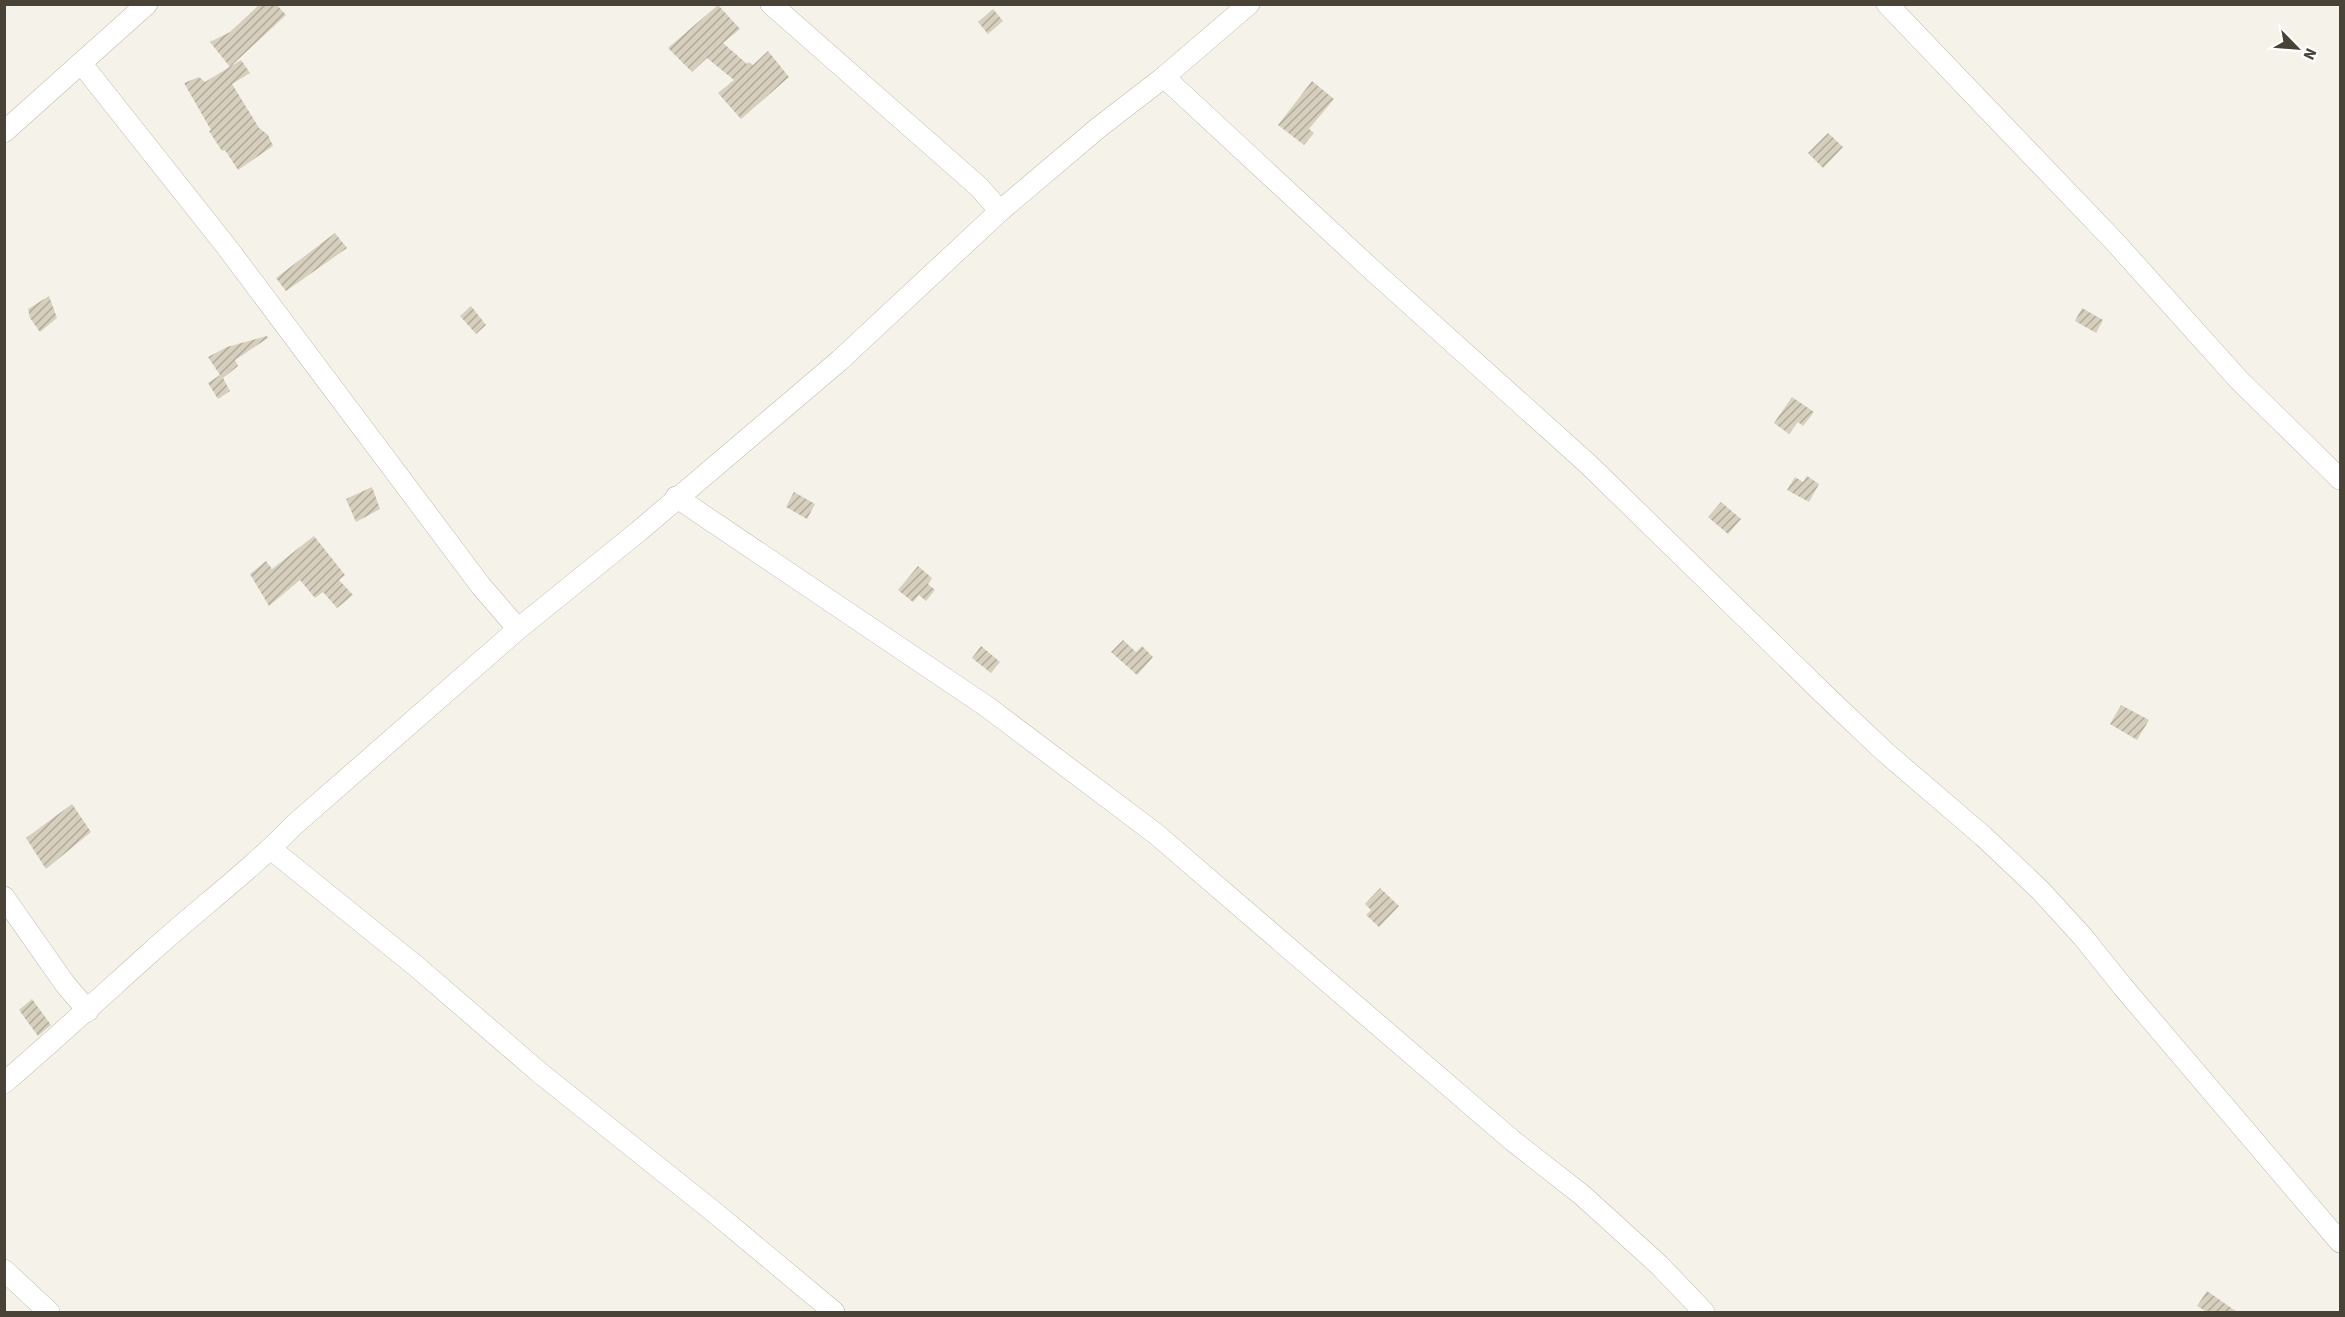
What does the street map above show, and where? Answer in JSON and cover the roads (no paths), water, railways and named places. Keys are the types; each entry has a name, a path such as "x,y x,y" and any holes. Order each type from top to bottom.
{"street":[{"path":"4,132 147,4"},
{"path":"771,4 980,188 1000,211"},
{"path":"4,1083 518,629 639,531 676,497 838,361 1000,211 1249,4"},
{"path":"1887,4 2114,241 2239,380 2340,479"},
{"path":"81,63 226,246 481,586 518,629"},
{"path":"1164,77 1377,274 1588,464 1800,672 2040,890 2083,937 2340,1242"},
{"path":"676,497 977,700 1156,834 1513,1141 1582,1195 1659,1265 1704,1312"},
{"path":"271,849 417,966 540,1073 714,1212 834,1312"},
{"path":"4,897 65,984 88,1011"},
{"path":"4,1270 49,1312"}]}
